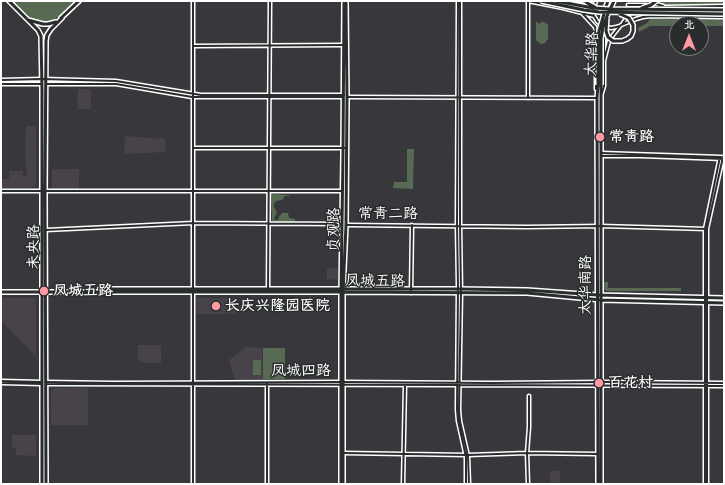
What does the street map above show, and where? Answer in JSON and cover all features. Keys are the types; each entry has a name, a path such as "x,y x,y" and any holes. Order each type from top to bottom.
{"main road":[{"path":"9,1 28,20 38,24 48,24 62,18 78,1"},
{"name":"贞观路","path":"342,484 342,290 345,148 345,1"},
{"path":"541,1 599,12 724,14"},
{"path":"556,1 603,9 724,10"},
{"path":"585,1 592,6 603,9"},
{"name":"太华路","path":"600,85 598,42 599,31 609,1"},
{"name":"太华路","path":"600,85 601,39 606,16 614,1"},
{"path":"636,10 646,8 656,1"},
{"path":"606,16 606,31 608,37 613,41 622,41 627,39 631,36 633,25 626,16 614,12"},
{"name":"未央路","path":"46,484 44,383 44,79 47,35 62,18"},
{"name":"未央路","path":"28,20 38,30 41,36 44,79"},
{"name":"太华南路","path":"598,484 600,85"},
{"name":"未央路","path":"44,191 46,230 44,291"},
{"name":"凤城五路","path":"1,291 460,291 724,303"},
{"name":"凤城五路","path":"599,297 724,298"},
{"name":"未央路","path":"42,484 44,383"},
{"name":"贞观路","path":"342,383 342,484"},
{"name":"太华南路","path":"599,454 601,484"}],"street":[{"path":"192,484 193,1"},
{"path":"268,291 270,1"},
{"path":"459,1 458,225 460,291 459,384 457,410 458,421 467,455 467,484"},
{"path":"528,98 528,1 594,16"},
{"path":"564,8 568,4 567,1"},
{"path":"571,1 581,1"},
{"path":"596,1 593,10 594,16 600,25 605,27 616,27 643,17 669,17"},
{"path":"651,1 666,7"},
{"path":"604,61 609,41 628,16 629,11 627,4 655,7 724,6"},
{"path":"675,16 674,8 677,6"},
{"path":"582,13 595,27 596,83 599,98"},
{"path":"709,17 724,17"},
{"path":"599,98 604,86 605,27"},
{"path":"193,46 345,45"},
{"path":"1,80 44,79 116,81 192,96"},
{"path":"1,84 116,84 192,96 599,98"},
{"path":"193,148 345,148"},
{"path":"599,154 722,158 706,229 706,484"},
{"path":"1,191 344,191"},
{"name":"常青二路","path":"46,230 193,223 599,226 706,229"},
{"path":"412,225 412,291"},
{"name":"凤城四路","path":"1,382 96,385 193,383 599,384"},
{"path":"267,383 267,484"},
{"path":"599,384 724,383"},
{"path":"403,484 404,384"},
{"path":"599,384 724,386"},
{"path":"528,484 527,453 529,396"},
{"path":"343,453 467,455 527,453 599,454"}],"shaded area":[{"path":"78,89 91,89 91,109 77,109"},
{"path":"26,126 36,126 36,184 31,188 1,188 1,179 9,179 9,171 23,171 23,176 27,176 25,150"},
{"path":"125,136 165,139 166,152 124,154"},
{"path":"52,169 79,169 79,189 52,189"},
{"path":"327,268 338,268 338,279 327,280"},
{"path":"1,298 36,298 36,356 1,321"},
{"name":"长庆兴隆园医院","path":"196,298 236,298 236,314 196,314"},
{"path":"138,345 161,345 161,363 144,363 140,361 138,358"},
{"path":"246,347 262,348 263,381 235,381 229,360"},
{"path":"54,388 88,388 88,425 51,425 51,392"},
{"path":"12,435 36,435 36,456 16,455 16,448 12,447"},
{"path":"550,471 560,471 560,484 550,484"}],"green space":[{"path":"12,1 76,1 62,15 51,22 40,23 30,19"},
{"path":"655,1 724,1 724,5 657,5 658,3"},
{"path":"650,19 669,19 669,26 650,26 639,32 638,28 647,23"},
{"path":"709,19 724,19 724,26 709,26"},
{"path":"536,22 538,22 538,24 544,22 548,25 548,39 545,43 541,44 536,40"},
{"path":"407,149 414,149 413,189 393,188 394,182 407,182"},
{"path":"271,194 289,195 285,196 282,200 276,201 274,204 277,213 274,218 275,220 278,220 282,213 288,213 289,218 295,219 295,222 272,221"},
{"path":"603,282 608,282 608,288 681,288 681,291 607,291 603,289"},
{"path":"263,348 285,348 285,379 263,379"},
{"path":"253,360 261,360 261,375 253,375"}],"place":[{"name":"常青路","path":"600,137"},
{"name":"凤城五路","path":"44,291"},
{"name":"长庆兴隆园医院","path":"216,306"},
{"name":"百花村","path":"599,383"}]}
